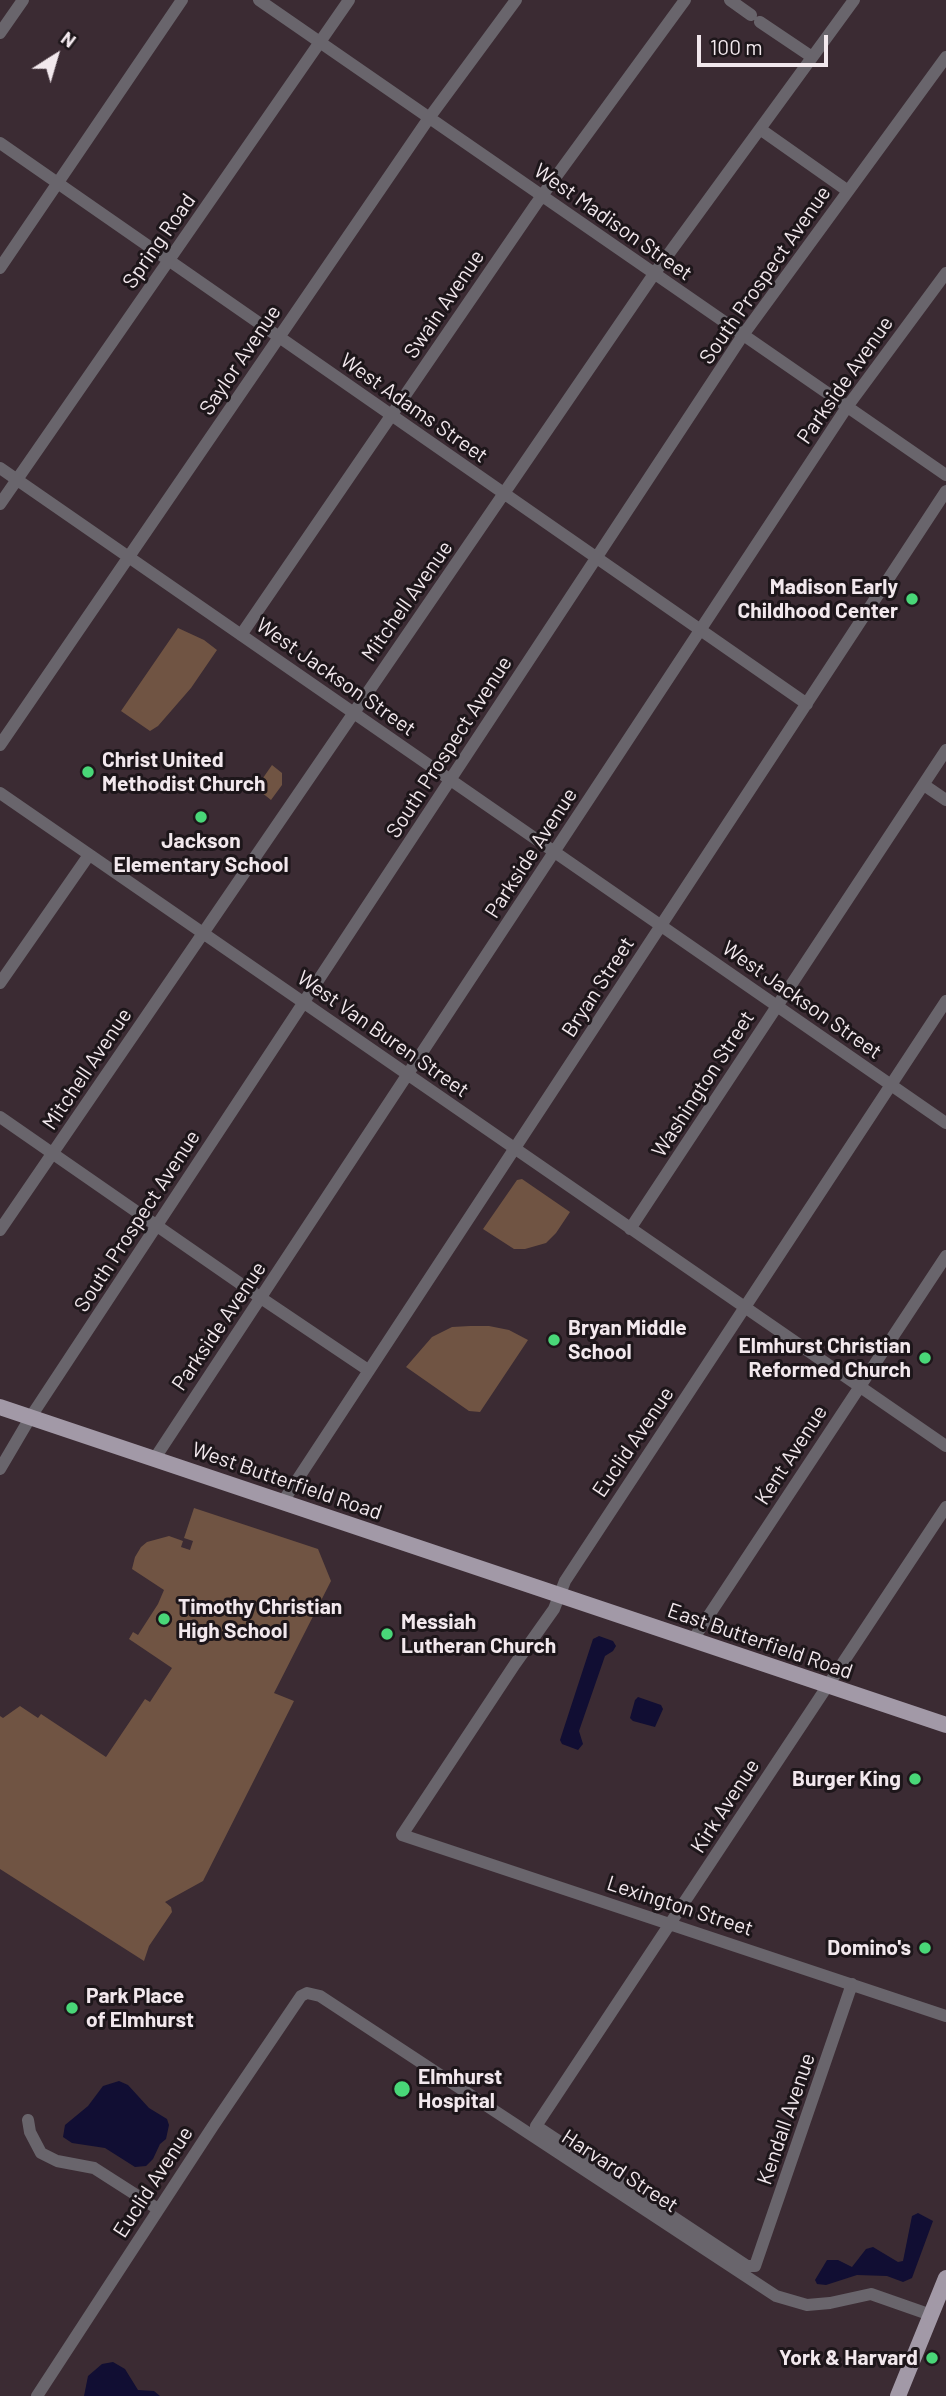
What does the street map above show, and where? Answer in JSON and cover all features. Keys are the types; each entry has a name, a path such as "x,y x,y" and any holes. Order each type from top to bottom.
{"main road":[{"name":"West Butterfield Road","path":"0,1407 561,1595"},
{"name":"East Butterfield Road","path":"561,1595 946,1725"},
{"path":"898,2396 946,2278"}],"street":[{"path":"0,33 23,0"},
{"path":"0,268 182,0"},
{"name":"West Madison Street","path":"258,0 946,475"},
{"name":"Spring Road","path":"0,504 349,0"},
{"name":"Saylor Avenue","path":"0,745 429,118 516,0"},
{"name":"Swain Avenue","path":"241,635 542,196 685,0"},
{"path":"730,0 813,57"},
{"name":"Mitchell Avenue","path":"0,1230 654,274 854,0"},
{"name":"South Prospect Avenue","path":"0,1469 30,1418 743,335 946,57"},
{"path":"760,129 848,191"},
{"name":"West Adams Street","path":"0,143 807,704"},
{"name":"Parkside Avenue","path":"155,1458 848,407 946,273"},
{"name":"West Jackson Street","path":"0,468 946,1123"},
{"name":"Bryan Street","path":"282,1503 946,491"},
{"name":"Washington Street","path":"630,1229 946,750"},
{"path":"924,785 946,800"},
{"name":"West Van Buren Street","path":"0,793 946,1446"},
{"path":"0,983 89,855"},
{"name":"Euclid Avenue","path":"402,1835 554,1609 565,1581 946,1001"},
{"path":"0,1117 368,1370"},
{"name":"Kent Avenue","path":"692,1641 946,1256"},
{"name":"Kirk Avenue","path":"536,2126 946,1507"},
{"name":"Lexington Street","path":"402,1835 946,2016"},
{"name":"Kendall Avenue","path":"755,2266 852,1984"},
{"name":"Euclid Avenue","path":"37,2396 158,2209 301,1996 307,1993"},
{"name":"Harvard Street","path":"307,1993 320,1996 776,2296 807,2305 872,2294 931,2315"},
{"path":"28,2120 33,2140 41,2153 57,2161 94,2168 158,2209"},
{"name":"Harvard Street","path":"536,2126 747,2266 755,2266"}],"shaded area":[{"path":"178,628 204,640 217,650 191,688 158,726 150,731 121,711"},
{"path":"272,765 282,773 282,785 271,800 256,788"},
{"path":"522,1179 570,1212 546,1243 514,1249 483,1229 517,1180"},
{"path":"489,1326 509,1330 528,1340 480,1412 469,1411 406,1367 432,1337 452,1327"},
{"path":"194,1508 318,1549 331,1581 274,1693 294,1701 203,1881 165,1902 172,1912 149,1946 144,1961 0,1869 0,1716 3,1718 20,1706 38,1718 41,1714 106,1757 145,1699 150,1702 172,1668 129,1639 133,1632 138,1635 164,1590 132,1569 135,1557 147,1542 169,1536 183,1541 181,1547 190,1550 193,1541 184,1538"},
{"path":"599,1636 613,1641 616,1646 605,1656 579,1731 583,1744 578,1750 562,1744 560,1740 593,1639"},
{"path":"638,1697 661,1705 663,1709 655,1727 630,1718"},
{"path":"119,2081 128,2085 149,2108 167,2119 169,2125 166,2139 146,2166 135,2167 105,2148 72,2143 63,2137 65,2125 88,2106 103,2086"},
{"path":"918,2213 933,2221 912,2278 903,2282 887,2276 857,2275 826,2285 817,2284 815,2280 827,2260 838,2260 852,2267 866,2249 873,2247 898,2262 903,2261 912,2216"},
{"path":"113,2362 125,2369 138,2390 154,2391 160,2396 84,2396 88,2376 102,2364"}],"place":[{"name":"Madison Early Childhood Center","path":"912,599"},
{"name":"Christ United Methodist Church","path":"88,772"},
{"name":"Jackson Elementary School","path":"201,817"},
{"name":"Bryan Middle School","path":"554,1340"},
{"name":"Elmhurst Christian Reformed Church","path":"925,1358"},
{"name":"Timothy Christian High School","path":"164,1619"},
{"name":"Messiah Lutheran Church","path":"387,1634"},
{"name":"Burger King","path":"915,1779"},
{"name":"Domino's","path":"925,1948"},
{"name":"Park Place of Elmhurst","path":"72,2008"},
{"name":"Elmhurst Hospital","path":"402,2089"},
{"name":"York & Harvard","path":"932,2358"}]}
